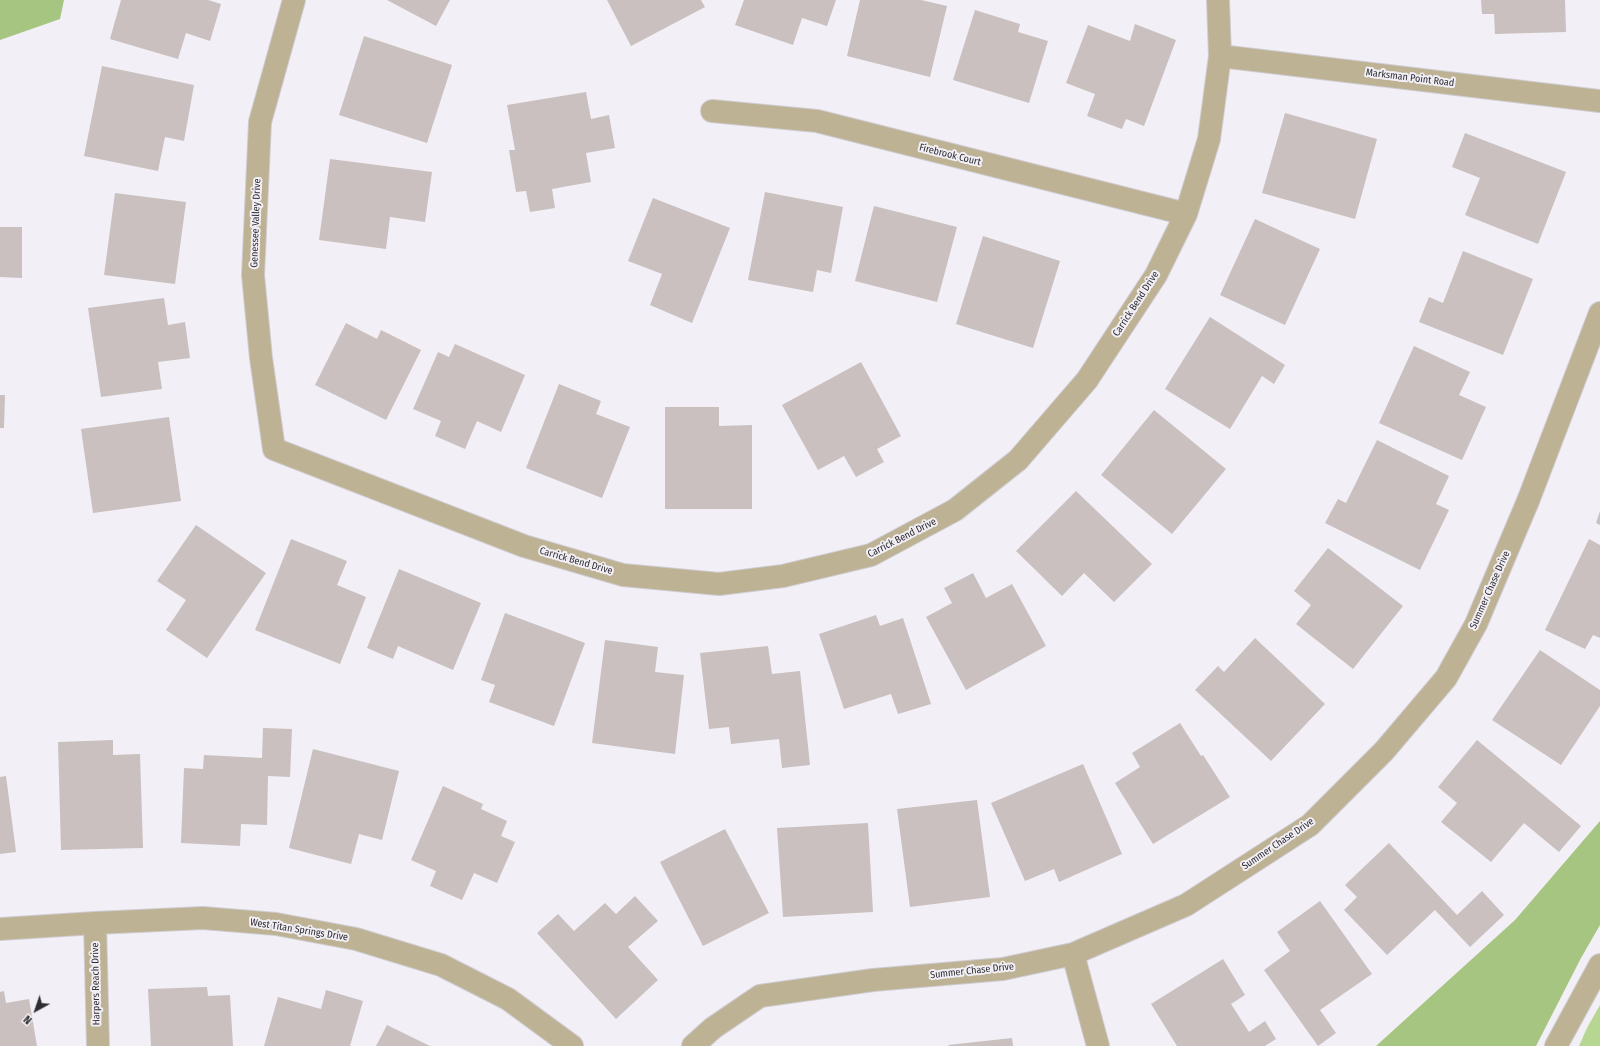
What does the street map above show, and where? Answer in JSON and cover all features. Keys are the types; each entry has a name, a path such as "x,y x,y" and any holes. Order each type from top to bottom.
{"street":[{"name":"Genessee Valley Drive","path":"274,449 261,358 253,275 260,122 294,0"},
{"name":"Carrick Bend Drive","path":"274,449 524,546 623,575 718,584 783,576 871,555 954,510 1018,460 1087,380 1156,275 1186,214 1209,139 1220,56 1218,0"},
{"name":"Marksman Point Road","path":"1220,56 1600,101"},
{"name":"Firebrook Court","path":"712,111 817,121 1186,214"},
{"name":"Summer Chase Drive","path":"693,1046 713,1028 760,996 873,980 1003,969 1073,954 1186,905 1310,825 1384,751 1446,678 1476,624 1528,501 1600,313"},
{"name":"West Titan Springs Drive","path":"0,929 204,918 276,924 356,939 448,969 508,999 572,1046"},
{"name":"Harpers Reach Drive","path":"95,923 98,1046"},
{"path":"1073,954 1098,1046"},
{"path":"1556,1046 1600,964"}],"green space":[{"path":"0,0 64,0 60,19 0,40"},
{"path":"1600,821 1600,925 1581,958 1536,1046 1376,1046 1515,920"},
{"path":"1600,1005 1600,1046 1579,1046 1587,1028"}],"building":[{"path":"121,0 208,0 221,4 210,41 186,33 178,59 110,39"},
{"path":"387,0 450,0 436,26"},
{"path":"607,0 701,0 705,7 631,46"},
{"path":"744,0 836,0 827,26 802,18 793,45 735,25"},
{"path":"860,0 921,0 947,6 930,77 847,56"},
{"path":"1481,0 1565,0 1566,32 1495,34 1494,14 1482,14"},
{"path":"975,10 1020,24 1018,32 1048,41 1029,103 953,80"},
{"path":"1135,24 1176,40 1144,126 1126,119 1122,129 1087,116 1095,94 1066,83 1088,25 1130,41"},
{"path":"364,36 452,65 427,143 339,115"},
{"path":"102,66 194,85 184,141 165,137 158,171 84,156"},
{"path":"586,92 591,119 609,115 615,148 586,153 591,182 552,189 555,208 530,212 526,191 516,192 509,150 515,150 507,105"},
{"path":"1285,113 1377,139 1355,219 1262,193"},
{"path":"1465,133 1566,172 1538,244 1465,215 1480,178 1452,167"},
{"path":"330,159 432,172 425,222 390,217 386,249 319,240"},
{"path":"765,192 843,207 831,273 817,270 813,292 748,280"},
{"path":"115,193 186,202 175,284 104,275"},
{"path":"653,198 730,228 692,323 650,305 662,274 628,261"},
{"path":"874,206 957,227 937,302 855,281"},
{"path":"1255,219 1320,249 1285,325 1220,295"},
{"path":"0,227 22,227 22,278 0,277"},
{"path":"983,236 1060,261 1033,348 956,324"},
{"path":"1463,251 1533,279 1503,355 1419,322 1429,297 1443,303"},
{"path":"164,298 168,325 185,322 190,358 158,362 162,389 101,397 88,308"},
{"path":"1210,317 1285,365 1274,384 1262,376 1230,429 1165,389"},
{"path":"346,323 377,339 381,330 421,350 386,420 315,385"},
{"path":"455,344 525,375 501,432 477,421 465,449 435,436 441,421 413,409 438,352 449,357"},
{"path":"1414,346 1470,372 1459,395 1486,407 1462,460 1379,423"},
{"path":"861,362 901,436 877,449 884,462 856,477 844,456 818,470 782,405"},
{"path":"559,384 601,401 596,414 630,427 602,498 526,468"},
{"path":"0,395 5,395 4,428 0,428"},
{"path":"665,407 719,407 719,426 752,425 752,509 665,509"},
{"path":"1154,410 1226,469 1172,534 1101,475"},
{"path":"169,417 181,501 93,513 81,429"},
{"path":"1377,440 1449,476 1436,504 1449,510 1420,570 1325,523 1338,499 1346,503"},
{"path":"1076,491 1152,564 1114,602 1084,573 1062,596 1016,551"},
{"path":"1600,511 1600,525 1596,523"},
{"path":"196,525 266,573 207,658 166,630 186,600 157,581"},
{"path":"291,539 347,561 337,585 366,597 340,664 255,630"},
{"path":"1589,539 1600,545 1600,638 1593,635 1585,649 1545,630"},
{"path":"1328,548 1403,606 1353,669 1296,624 1311,605 1294,591"},
{"path":"399,569 481,603 453,670 398,646 393,659 367,648"},
{"path":"973,573 986,598 1012,584 1046,646 966,690 926,617 952,603 944,588"},
{"path":"505,613 585,643 554,726 489,702 495,685 481,680"},
{"path":"876,615 880,626 903,618 931,704 898,714 891,694 844,709 819,634"},
{"path":"1255,638 1325,704 1271,761 1195,690 1218,666 1224,672"},
{"path":"605,640 658,647 655,672 684,675 675,754 592,743"},
{"path":"768,646 772,674 800,671 810,765 782,768 779,739 731,744 729,727 709,729 700,653"},
{"path":"1540,650 1600,690 1600,706 1561,765 1492,720"},
{"path":"1180,723 1230,797 1153,844 1115,783 1140,767 1132,753"},
{"path":"263,728 292,729 290,777 268,776 267,825 241,824 240,846 181,843 184,768 203,769 204,755 262,758"},
{"path":"113,740 113,755 140,754 143,848 61,850 58,742"},
{"path":"1477,740 1581,826 1559,852 1524,823 1491,862 1441,822 1457,803 1438,787"},
{"path":"313,749 399,771 382,840 359,834 351,864 289,848"},
{"path":"1083,764 1122,854 1059,882 1054,869 1025,881 991,803"},
{"path":"6,776 16,852 0,854 0,777"},
{"path":"443,786 483,804 481,809 507,821 501,836 515,842 497,883 474,873 462,900 430,886 436,871 411,860"},
{"path":"977,800 990,897 910,907 897,809"},
{"path":"868,823 873,912 783,917 777,828"},
{"path":"725,829 769,913 703,946 660,862"},
{"path":"1389,843 1457,915 1482,891 1504,915 1470,947 1435,910 1387,955 1344,910 1357,897 1345,885"},
{"path":"635,896 658,921 628,947 658,980 616,1019 537,933 558,914 574,931 605,903 616,914"},
{"path":"1320,901 1372,974 1320,1010 1336,1033 1318,1046 1264,970 1290,951 1277,932"},
{"path":"1223,959 1245,995 1231,1004 1249,1032 1265,1021 1276,1039 1265,1046 1177,1046 1151,1004"},
{"path":"207,987 208,996 230,995 233,1046 151,1046 148,989"},
{"path":"326,990 363,1001 350,1046 264,1046 278,997 321,1009"},
{"path":"4,991 6,1003 29,999 37,1046 0,1046 0,992"},
{"path":"387,1025 430,1046 376,1046"},
{"path":"1012,1038 1013,1046 948,1045"}]}
